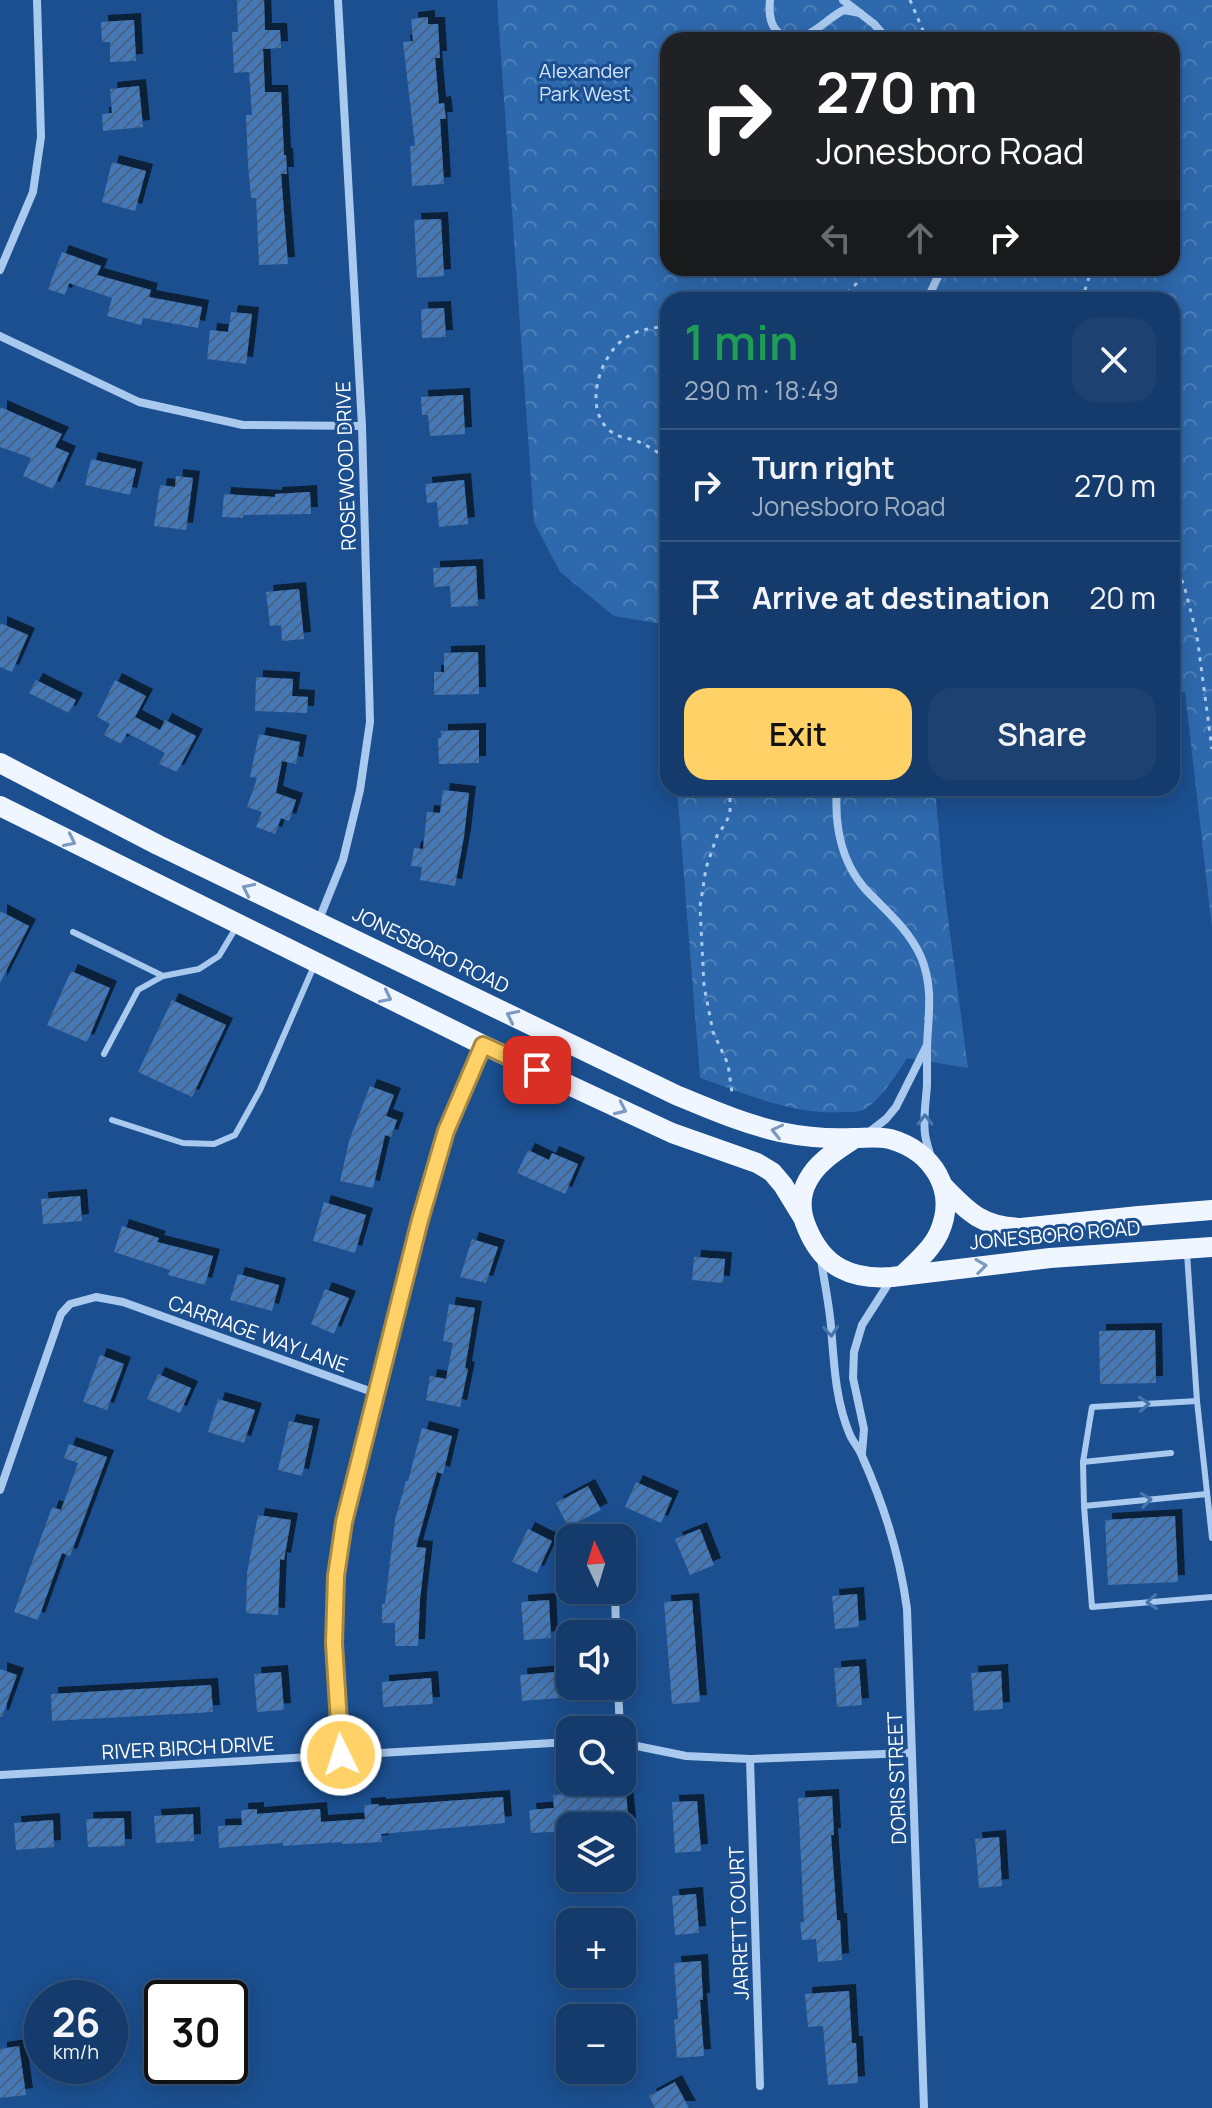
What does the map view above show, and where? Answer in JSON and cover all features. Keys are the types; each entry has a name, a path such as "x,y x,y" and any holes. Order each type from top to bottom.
{"main road":[{"name":"JONESBORO ROAD","path":"0,763 158,845 676,1095 781,1133 859,1138"},
{"path":"0,806 483,1045 672,1133 757,1163 772,1172 783,1185 820,1254 842,1269 868,1277 898,1276 931,1247 946,1210 939,1178"},
{"path":"802,1216 805,1187 815,1169 859,1138 879,1137 917,1152 970,1213 989,1224 1007,1228 1212,1210"},
{"name":"JONESBORO ROAD","path":"898,1276 1050,1258 1212,1247"}],"street":[{"path":"0,270 33,192 41,137 37,0"},
{"name":"ROSEWOOD DRIVE","path":"318,923 343,860 360,790 370,722 362,426 338,0"},
{"path":"770,0 769,15 778,32"},
{"path":"843,0 880,32"},
{"path":"812,32 844,10 860,13"},
{"path":"0,336 139,402 243,425 362,426"},
{"path":"837,796 838,831 845,856 856,878 905,930 921,958 928,983 931,1009 925,1134 939,1178"},
{"path":"341,1755 334,1643 336,1576 344,1522 420,1220 446,1131 483,1045"},
{"path":"859,1138 886,1119 896,1107 927,1046"},
{"name":"DORIS STREET","path":"820,1254 839,1397 850,1435 861,1454 891,1532 903,1581 909,1641 924,2108"},
{"name":"DORIS STREET","path":"861,1454 864,1429 853,1378 854,1352 869,1312 898,1276"},
{"name":"CARRIAGE WAY LANE","path":"0,1490 61,1314 70,1304 96,1297 130,1305 375,1393"},
{"name":"RIVER BIRCH DRIVE","path":"0,1775 556,1743"},
{"path":"636,1746 686,1756 750,1759 911,1753"},
{"name":"JARRETT COURT","path":"750,1759 760,2086"}],"lane":[{"path":"104,1054 138,990 163,976 199,969 219,956 238,924"},
{"path":"73,932 163,976"},
{"path":"112,1120 183,1143 214,1144 235,1135 260,1090 316,963"},
{"path":"1187,1249 1197,1401 1212,1538"},
{"path":"1197,1401 1092,1407 1083,1462 1084,1506 1092,1607 1212,1597"},
{"path":"1083,1462 1171,1453"},
{"path":"1084,1506 1207,1494"}],"path":[{"path":"910,0 924,32"},
{"path":"848,292 861,276"},
{"path":"660,327 624,338 611,352 597,385 596,399 597,412 613,433 660,453"},
{"path":"1180,577 1197,636 1212,749"},
{"path":"730,796 730,814 718,833 706,868 700,907 704,986 713,1032 728,1064 732,1093"}],"green space":[{"name":"Alexander Park West","path":"497,0 1212,0 1212,928 1185,692 1180,692 1180,292 660,292 660,624 614,616 560,572 534,522"},
{"path":"678,796 936,796 944,888 968,1068 907,1058 875,1101 863,1110 852,1112 808,1111 790,1107 700,1078"}],"building":[{"path":"237,0 264,0 265,30 280,30 281,48 263,49 265,92 281,92 287,174 281,174 288,264 259,265 256,198 251,198 248,165 246,115 252,115 249,72 234,73 232,32 238,32"},
{"path":"428,17 428,24 438,24 440,58 435,58 439,104 444,103 446,119 440,119 444,184 412,186 410,146 415,146 403,42 413,41 411,19"},
{"path":"134,20 136,61 110,62 110,42 102,42 101,22"},
{"path":"139,86 143,127 103,131 102,114 112,113 110,89"},
{"path":"112,162 146,171 135,211 102,202"},
{"path":"441,219 444,276 417,278 414,220"},
{"path":"62,252 101,266 97,275 151,290 149,297 202,307 198,328 143,318 141,325 107,316 112,298 69,283 65,295 48,289"},
{"path":"444,308 446,337 422,338 421,309"},
{"path":"231,312 252,314 246,364 207,359 210,330 228,332"},
{"path":"463,395 465,434 430,436 428,415 422,415 421,397"},
{"path":"0,407 62,434 55,447 69,453 53,489 23,476 31,458 0,447"},
{"path":"91,459 136,469 130,495 85,485"},
{"path":"176,476 193,478 186,530 154,526 160,485 175,487"},
{"path":"464,480 468,524 439,527 437,502 427,503 425,484"},
{"path":"310,492 311,514 222,517 224,494 275,497 275,494"},
{"path":"476,566 478,606 451,607 450,586 434,587 433,568"},
{"path":"299,589 304,639 282,641 281,625 270,626 266,592"},
{"path":"0,623 28,635 12,672 0,667"},
{"path":"478,652 479,694 434,695 434,672 444,672 444,653"},
{"path":"256,677 293,679 292,696 308,697 307,713 255,711"},
{"path":"36,680 76,700 69,713 29,693"},
{"path":"115,680 146,696 135,717 160,730 165,720 196,736 177,772 159,764 165,753 127,733 121,744 104,735 110,724 97,717"},
{"path":"479,730 479,763 439,764 438,738 441,738 441,731"},
{"path":"259,734 300,742 296,764 282,761 276,793 296,800 289,821 281,818 275,834 256,827 262,812 247,807 257,778 250,777"},
{"path":"443,790 469,793 455,886 420,880 422,867 411,866 414,848 423,849 427,812 440,813"},
{"path":"0,911 29,926 0,983"},
{"path":"71,971 110,988 87,1042 47,1025"},
{"path":"172,1000 226,1025 192,1097 138,1072"},
{"path":"370,1086 394,1095 386,1116 397,1120 391,1137 385,1135 373,1188 340,1181 349,1141"},
{"path":"528,1150 549,1160 552,1153 578,1164 565,1194 517,1173"},
{"path":"80,1196 82,1221 43,1224 41,1199"},
{"path":"324,1202 366,1215 355,1253 313,1241"},
{"path":"122,1226 159,1238 157,1242 213,1256 205,1285 168,1275 170,1270 114,1252"},
{"path":"472,1239 498,1247 486,1283 460,1277"},
{"path":"694,1257 725,1259 723,1283 692,1280"},
{"path":"238,1274 279,1285 272,1311 230,1300"},
{"path":"325,1289 349,1298 334,1334 311,1324"},
{"path":"449,1304 475,1308 460,1407 426,1400 430,1376 446,1379 453,1343 443,1341"},
{"path":"1155,1330 1156,1383 1100,1384 1099,1331"},
{"path":"100,1355 124,1364 107,1410 83,1402"},
{"path":"158,1374 191,1388 180,1413 147,1399"},
{"path":"218,1399 255,1410 244,1443 208,1432"},
{"path":"289,1421 313,1426 302,1476 278,1470"},
{"path":"422,1428 452,1436 443,1474 437,1472 416,1547 426,1548 418,1646 395,1646 395,1623 382,1623 382,1604 385,1604 395,1520"},
{"path":"69,1444 107,1457 70,1556 62,1553 38,1620 14,1612 52,1507 61,1510 78,1463 64,1458"},
{"path":"636,1482 672,1498 661,1523 625,1507"},
{"path":"588,1486 601,1510 574,1524 566,1524 556,1503"},
{"path":"258,1515 291,1520 284,1560 280,1559 278,1615 246,1613 247,1573"},
{"path":"1175,1516 1178,1582 1108,1585 1105,1520"},
{"path":"528,1529 552,1541 537,1573 512,1562"},
{"path":"700,1529 714,1565 690,1575 675,1539"},
{"path":"857,1594 859,1627 835,1629 832,1596"},
{"path":"549,1600 551,1638 524,1640 521,1602"},
{"path":"692,1600 700,1702 672,1704 664,1602"},
{"path":"859,1666 862,1705 837,1707 834,1668"},
{"path":"0,1669 17,1675 2,1717 0,1717"},
{"path":"1001,1671 1003,1709 974,1711 971,1673"},
{"path":"281,1672 284,1710 257,1712 254,1674"},
{"path":"556,1672 556,1698 522,1701 520,1675"},
{"path":"431,1678 433,1704 383,1707 382,1682"},
{"path":"211,1685 213,1712 52,1721 51,1694"},
{"path":"553,1795 626,1796 628,1812 556,1812 556,1832 531,1833 529,1810 554,1808"},
{"path":"832,1796 834,1835 831,1835 842,1960 818,1962 816,1939 802,1940 800,1922 804,1922 798,1798"},
{"path":"503,1797 505,1823 381,1834 382,1842 283,1846 283,1843 219,1848 218,1826 242,1825 241,1810 257,1809 257,1814 320,1809 321,1822 365,1819 364,1805"},
{"path":"697,1801 701,1851 675,1853 672,1802"},
{"path":"193,1814 194,1841 156,1843 154,1816"},
{"path":"124,1818 125,1846 88,1847 86,1819"},
{"path":"53,1820 54,1847 16,1850 14,1823"},
{"path":"999,1837 1002,1886 979,1888 975,1839"},
{"path":"696,1894 699,1933 675,1935 672,1896"},
{"path":"701,1961 704,2056 677,2058 674,1963"},
{"path":"849,1991 858,2083 828,2085 823,2026 808,2027 805,1994"},
{"path":"19,2046 26,2095 0,2098 0,2049"},
{"path":"675,2082 689,2108 655,2108 649,2096"}],"route":[{"path":"341,1755 334,1643 336,1576 344,1522 420,1220 446,1131 483,1045 537,1070"}]}
